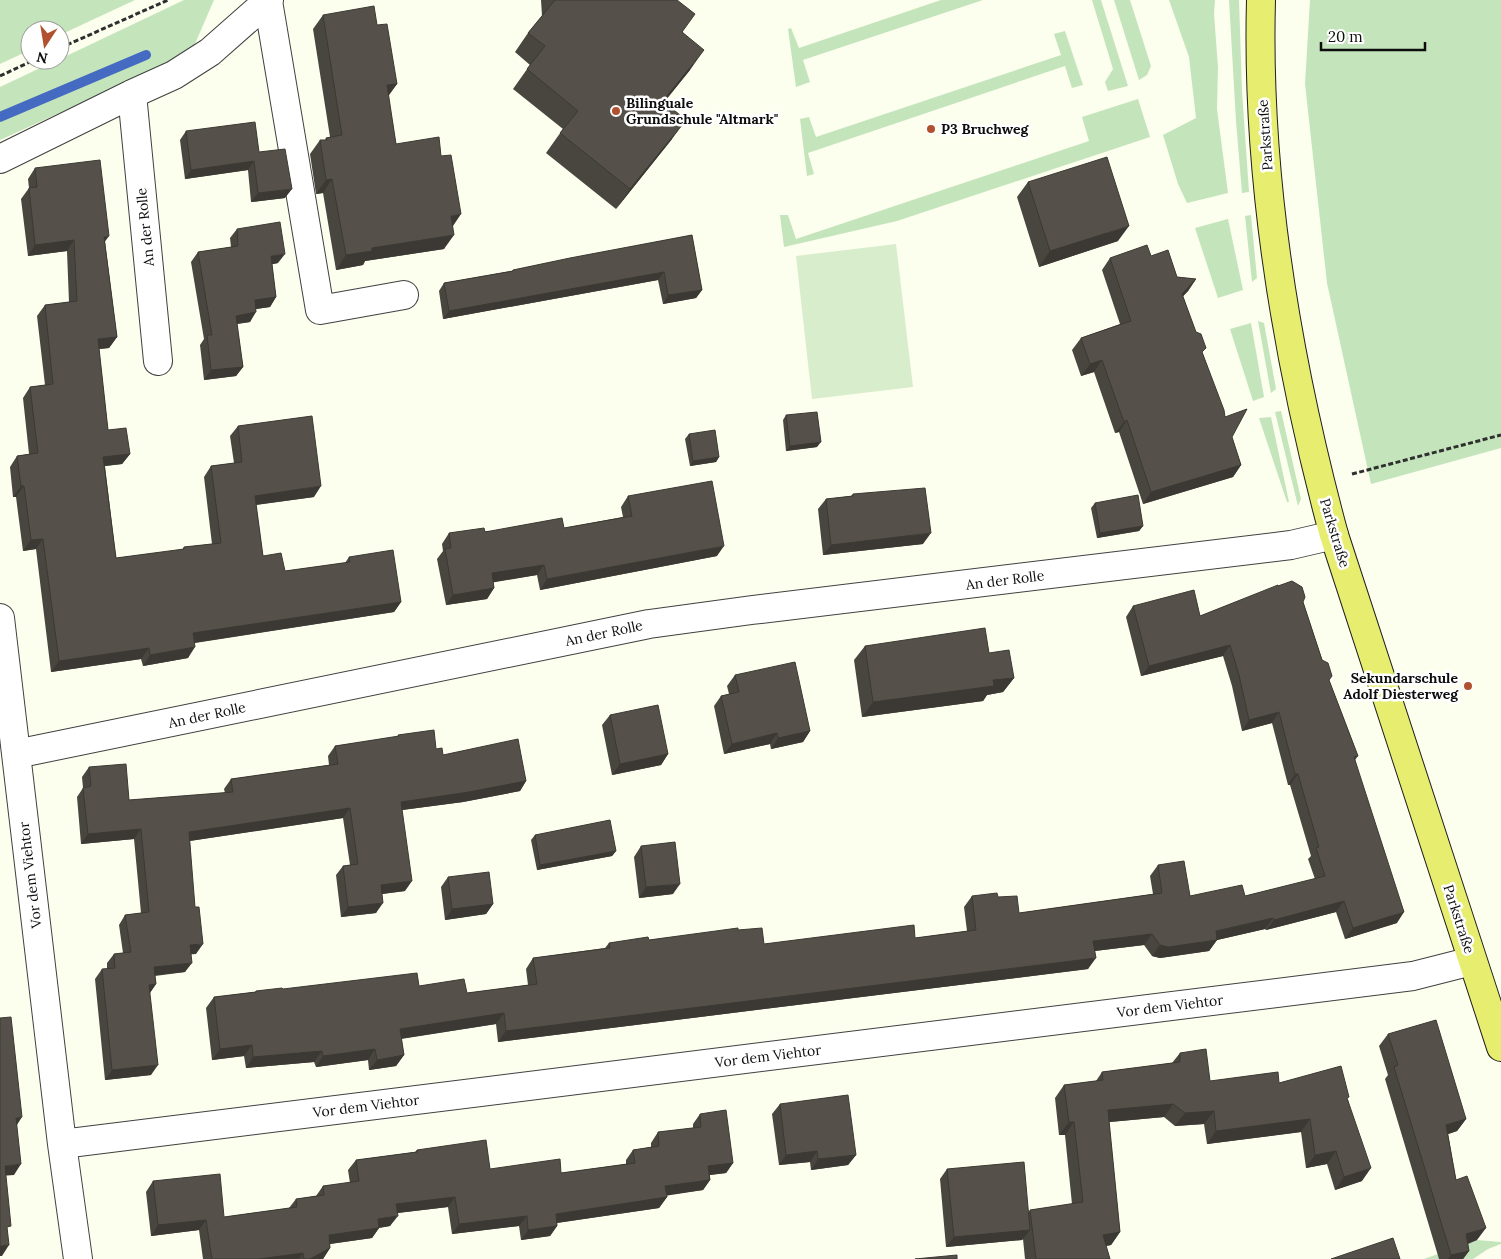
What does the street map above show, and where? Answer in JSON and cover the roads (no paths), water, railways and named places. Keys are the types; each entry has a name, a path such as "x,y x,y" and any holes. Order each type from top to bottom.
{"main road":[{"name":"Parkstraße","path":"1260,0 1261,67 1272,222 1282,295 1300,395 1320,482 1334,535 1501,1047"}],"street":[{"path":"0,158 174,75 210,52 268,0"},
{"path":"268,0 320,310 404,295"},
{"name":"An der Rolle","path":"132,94 158,362"},
{"name":"An der Rolle","path":"16,754 649,624 1291,545 1334,535"},
{"path":"0,618 16,754"},
{"name":"Vor dem Viehtor","path":"16,754 62,1144 78,1259"},
{"name":"Vor dem Viehtor","path":"62,1144 1412,976 1472,961"}],"waterway":[{"path":"0,117 146,55"}],"place":[{"name":"Bilinguale Grundschule \"Altmark\"","path":"616,111"},
{"name":"P3 Bruchweg","path":"931,129"},
{"name":"Sekundarschule Adolf Diesterweg","path":"1468,686"}]}
